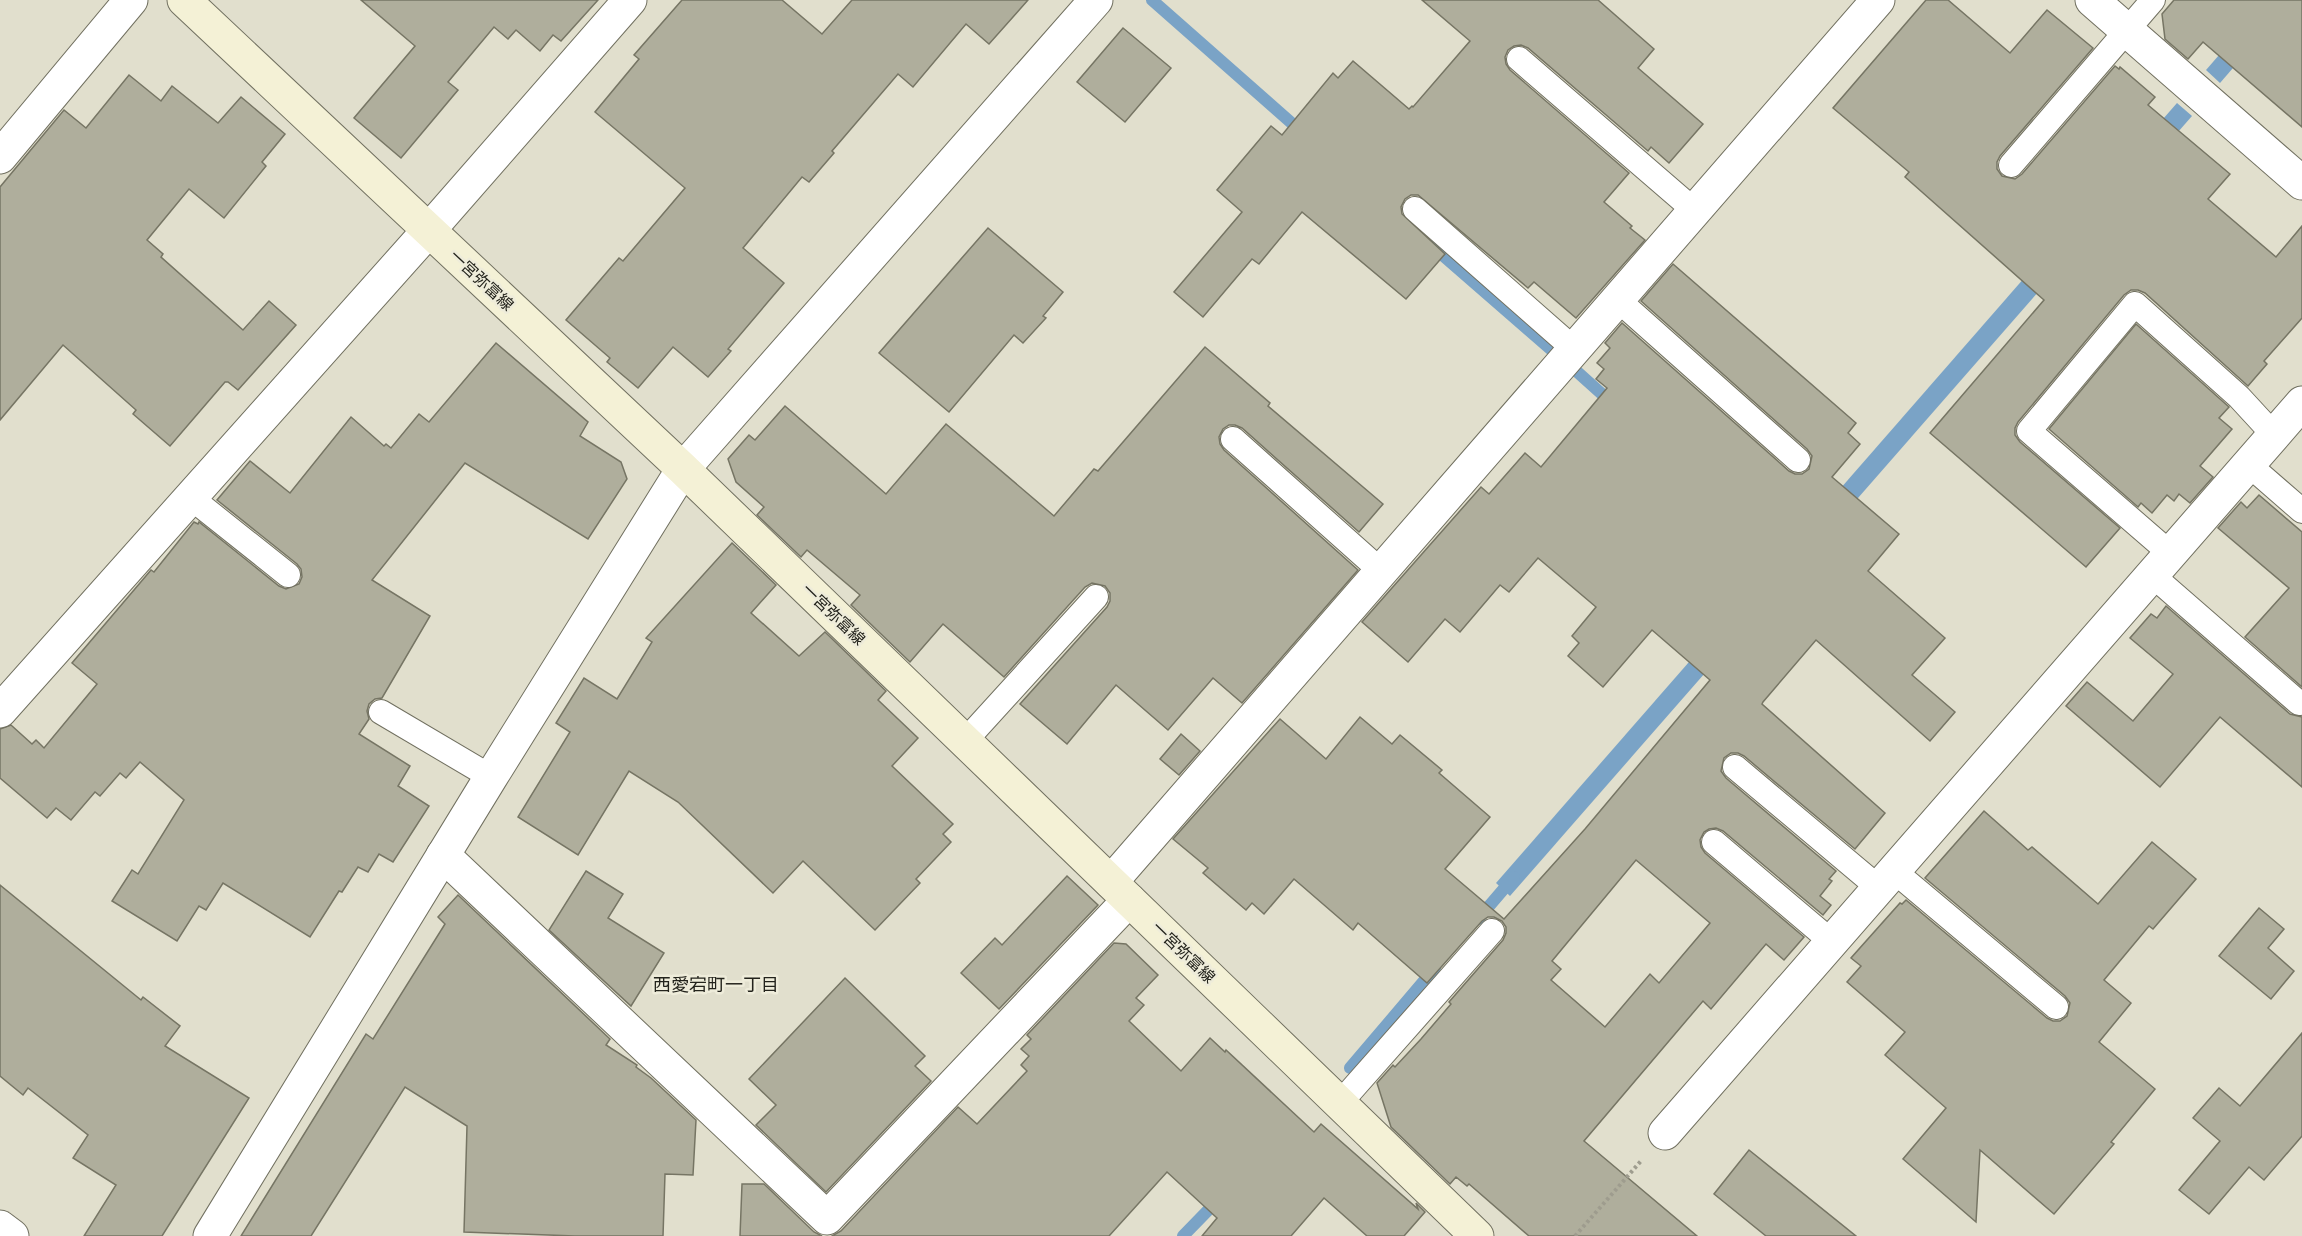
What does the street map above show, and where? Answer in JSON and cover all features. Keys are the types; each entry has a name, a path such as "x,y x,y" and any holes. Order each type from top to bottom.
{"main road":[{"name":"一宮弥富線","path":"184,0 683,469 1477,1236"}],"street":[{"path":"0,156 131,0"},
{"path":"0,711 429,230 630,0"},
{"path":"210,1236 490,777 683,469 1096,0"},
{"path":"443,855 826,1227 1120,891 1381,571 1878,0"},
{"path":"2092,0 2302,183"},
{"path":"1665,1133 2302,403"},
{"path":"0,1227 12,1236"}],"lane":[{"path":"2011,165 2153,0"},
{"path":"1519,59 1695,211"},
{"path":"1415,209 1574,349"},
{"path":"1617,299 1798,460"},
{"path":"2274,435 2239,397 2135,304 2029,431 2299,703"},
{"path":"1233,439 1381,571"},
{"path":"2248,464 2302,511"},
{"path":"190,497 288,575"},
{"path":"965,741 1096,597"},
{"path":"381,712 490,777"},
{"path":"1735,767 2056,1007"},
{"path":"1714,842 1832,942"},
{"path":"1340,1103 1492,931"}],"path":[{"path":"1575,1236 1665,1133"}],"water":[{"path":"2267,0 2292,0 2220,83 2206,70"},
{"path":"2177,103 2192,116 1510,896 1496,883"}],"building":[{"path":"361,0 598,0 561,41 553,35 540,51 516,30 508,39 494,27 448,82 458,90 401,158 354,118 415,46"},
{"path":"682,0 782,0 822,34 852,0 1028,0 989,44 966,24 913,87 898,74 832,151 834,153 809,182 802,177 743,248 784,283 728,349 731,351 708,377 673,347 638,388 607,362 610,358 566,320 619,258 623,261 685,188 595,112 639,59 634,55"},
{"path":"1422,0 1598,0 1654,49 1638,68 1703,124 1669,163 1651,147 1648,151 1528,48 1521,45 1514,46 1508,50 1505,57 1510,70 1629,173 1604,202 1645,240 1576,318 1534,282 1528,288 1418,195 1411,195 1405,199 1401,207 1402,214 1445,254 1406,299 1302,212 1259,264 1252,259 1203,317 1174,292 1242,212 1217,190 1271,126 1282,135 1333,73 1338,78 1353,61 1409,109 1470,41"},
{"path":"1926,0 1948,0 2010,53 2047,10 2093,48 2000,156 1997,169 2002,176 2015,179 2022,174 2115,66 2119,69 2120,67 2155,97 2148,105 2230,174 2208,199 2276,257 2302,226 2302,318 2264,361 2267,364 2248,386 2145,293 2131,290 2124,295 2018,422 2015,435 2020,442 2120,528 2086,567 1930,433 2044,300 1905,177 1909,172 1833,108"},
{"path":"2174,0 2302,0 2302,127 2203,42 2188,59 2165,39 2162,14"},
{"path":"1123,28 1171,68 1125,122 1077,82"},
{"path":"129,75 161,101 172,86 218,123 241,97 285,134 262,162 266,166 224,218 189,189 147,240 163,254 161,257 243,330 269,301 296,325 238,390 225,382 170,446 133,414 136,410 63,345 0,420 0,187 64,110 86,128"},
{"path":"988,228 1063,292 1043,316 1046,318 1023,343 1014,335 949,412 879,353"},
{"path":"1673,264 1856,423 1848,433 1860,444 1832,477 1899,534 1868,571 1945,638 1912,675 1955,712 1930,741 1816,640 1763,702 1762,704 1885,813 1855,849 1744,756 1731,753 1724,758 1721,771 1726,778 1836,871 1829,879 1832,881 1820,896 1831,905 1823,915 1723,831 1716,828 1704,832 1700,840 1705,853 1804,937 1784,960 1766,944 1711,1009 1703,1001 1584,1141 1697,1236 1529,1236 1469,1184 1467,1186 1456,1177 1450,1184 1391,1127 1377,1083 1421,1039 1451,1004 1449,1002 1503,940 1506,927 1502,921 1488,917 1482,921 1427,983 1358,923 1353,930 1294,879 1264,914 1252,903 1246,910 1203,873 1208,868 1173,839 1280,719 1326,759 1360,717 1392,744 1400,735 1442,770 1439,773 1490,817 1445,869 1504,919 1585,829 1710,680 1652,630 1603,687 1568,656 1579,643 1572,636 1596,607 1538,558 1509,592 1500,585 1460,632 1445,619 1408,662 1362,622 1481,487 1489,494 1525,453 1541,467 1607,388 1596,379 1604,369 1597,363 1610,348 1605,343 1622,323 1789,471 1802,474 1809,469 1812,456 1807,449 1641,301","holes":["1636,860 1710,923 1659,983 1650,974 1605,1027 1551,980 1561,969 1552,961"]},
{"path":"2136,324 2229,407 2219,418 2232,429 2200,466 2213,477 2190,503 2179,494 2174,501 2167,495 2152,513 2141,503 2138,507 2049,429"},
{"path":"496,343 588,422 580,436 621,462 627,479 588,539 465,463 372,580 430,616 382,698 375,699 369,704 367,711 369,719 359,734 410,766 398,786 429,806 393,862 379,854 368,872 358,867 342,892 339,891 310,937 223,883 206,910 199,906 177,941 112,901 132,870 138,874 184,800 140,762 126,778 120,773 100,796 95,792 71,820 56,808 47,818 0,778 0,729 11,725 32,744 36,740 44,748 97,684 72,663 151,570 154,572 194,522 198,524 199,522 279,586 286,589 299,584 302,577 301,569 297,564 217,500 250,461 290,493 351,417 384,446 386,444 391,448 419,414 429,422"},
{"path":"1205,347 1270,403 1268,406 1383,504 1359,532 1242,428 1229,425 1223,429 1219,437 1224,450 1358,570 1242,703 1213,678 1168,730 1116,685 1067,744 1020,704 1107,607 1110,593 1105,586 1092,583 1085,587 1004,677 943,624 910,662 851,605 860,595 807,550 801,557 757,515 764,507 736,482 728,459 749,435 755,440 785,406 886,494 946,424 1054,516 1094,469 1098,471"},
{"path":"2259,495 2302,532 2302,687 2245,637 2289,588 2218,528 2241,502 2247,508"},
{"path":"732,543 776,585 751,613 799,656 825,632 886,691 878,700 918,738 892,766 953,824 943,834 951,842 916,879 920,883 875,930 803,861 773,893 678,802 629,771 578,855 518,817 570,732 556,723 584,678 617,699 652,642 646,638"},
{"path":"2166,606 2290,714 2302,717 2302,787 2220,717 2160,787 2066,706 2087,682 2133,721 2173,674 2130,638 2151,614 2157,618"},
{"path":"1181,734 1200,751 1179,775 1160,759"},
{"path":"1984,811 2028,850 2032,847 2098,904 2152,842 2196,879 2153,929 2149,926 2104,980 2131,1003 2099,1042 2155,1089 2111,1142 2114,1144 2054,1214 1980,1150 1976,1222 1903,1159 1946,1108 1885,1055 1905,1032 1847,982 1861,966 1851,958 1900,903 1906,900 2047,1018 2060,1021 2067,1016 2070,1003 2065,996 1925,878"},
{"path":"586,871 623,894 608,918 664,953 631,1006 549,930"},
{"path":"1067,876 1098,905 999,1009 961,973 995,938 1002,945"},
{"path":"0,885 141,1000 143,997 180,1026 165,1046 249,1098 162,1236 84,1236 116,1185 73,1158 88,1135 28,1088 23,1095 0,1076"},
{"path":"458,895 610,1039 606,1045 637,1065 636,1067 696,1120 693,1175 665,1174 663,1236 464,1232 467,1126 405,1087 311,1236 241,1236 366,1034 373,1039 445,924 438,917"},
{"path":"2259,908 2284,929 2268,948 2294,971 2271,999 2219,956"},
{"path":"1114,943 1126,944 1158,975 1136,998 1144,1005 1129,1021 1181,1071 1210,1038 1225,1052 1226,1050 1314,1132 1321,1124 1418,1209 1416,1203 1425,1212 1404,1236 1367,1236 1324,1198 1291,1236 1202,1236 1217,1218 1167,1172 1109,1236 832,1236 841,1231 958,1107 977,1124 1027,1071 1021,1065 1029,1056 1021,1049 1031,1039 1027,1035"},
{"path":"845,978 925,1056 915,1066 931,1081 826,1192 756,1125 776,1105 749,1079"},
{"path":"2302,1033 2302,1136 2264,1180 2249,1167 2209,1214 2179,1190 2220,1141 2193,1118 2219,1088 2240,1106"},
{"path":"1749,1150 1856,1236 1766,1236 1714,1194"},
{"path":"742,1184 764,1184 814,1232 822,1236 740,1236"}],"waterway":[{"path":"1152,0 1304,134"},
{"path":"1432,246 1555,353"},
{"path":"1574,369 1613,404"},
{"path":"1478,919 1514,877"},
{"path":"1350,1068 1435,968"},
{"path":"1183,1236 1220,1198"}],"district":[{"name":"西愛宕町一丁目","path":"716,985"}]}
